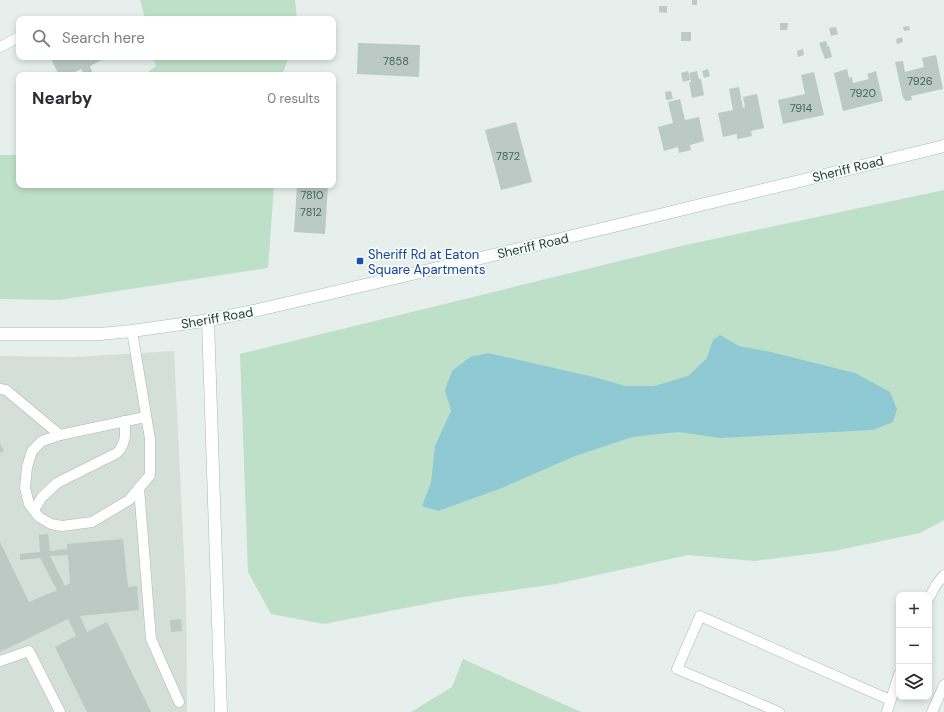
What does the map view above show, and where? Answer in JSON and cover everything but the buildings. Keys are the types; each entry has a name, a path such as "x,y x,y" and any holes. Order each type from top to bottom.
{"main road":[{"name":"Sheriff Road","path":"0,334 100,334 208,320 254,311 515,250 944,146"},
{"path":"208,320 221,712"}],"lane":[{"path":"0,47 16,39"},
{"path":"132,331 145,417 150,439 150,475 129,500 92,522 62,526 51,524 39,517 29,504 25,488 28,462 32,451 42,441 60,435 145,417"},
{"path":"0,389 6,390 60,435"},
{"path":"34,510 42,497 57,483 117,453 122,447 126,434 124,421"},
{"path":"139,488 151,639 179,702"},
{"path":"932,592 944,575"},
{"path":"779,712 677,669 700,616 890,700"},
{"path":"0,661 29,651 60,712"},
{"path":"887,712 896,683"},
{"path":"932,712 944,684"}],"shaded area":[{"path":"174,351 186,597 187,712 0,712 0,356 74,357"}],"green space":[{"path":"140,0 295,0 297,16 144,16"},
{"path":"154,60 288,60 283,72 148,72 156,66"},
{"path":"0,155 16,155 16,188 274,188 268,268 59,300 0,299"},
{"path":"944,190 944,520 920,533 834,551 755,561 688,555 556,584 456,598 324,624 271,614 248,572 240,354 681,246"},
{"path":"463,659 581,712 411,712 452,687"}],"water":[{"path":"720,335 739,346 771,352 855,373 890,392 897,409 893,422 873,430 720,438 679,432 632,437 575,456 502,488 438,511 422,506 431,483 435,446 451,411 445,390 452,371 470,357 488,353 598,378 625,386 654,386 688,376 707,358 713,340"}],"place":[{"name":"Sheriff Rd at Eaton Square Apartments","path":"360,261"}]}
